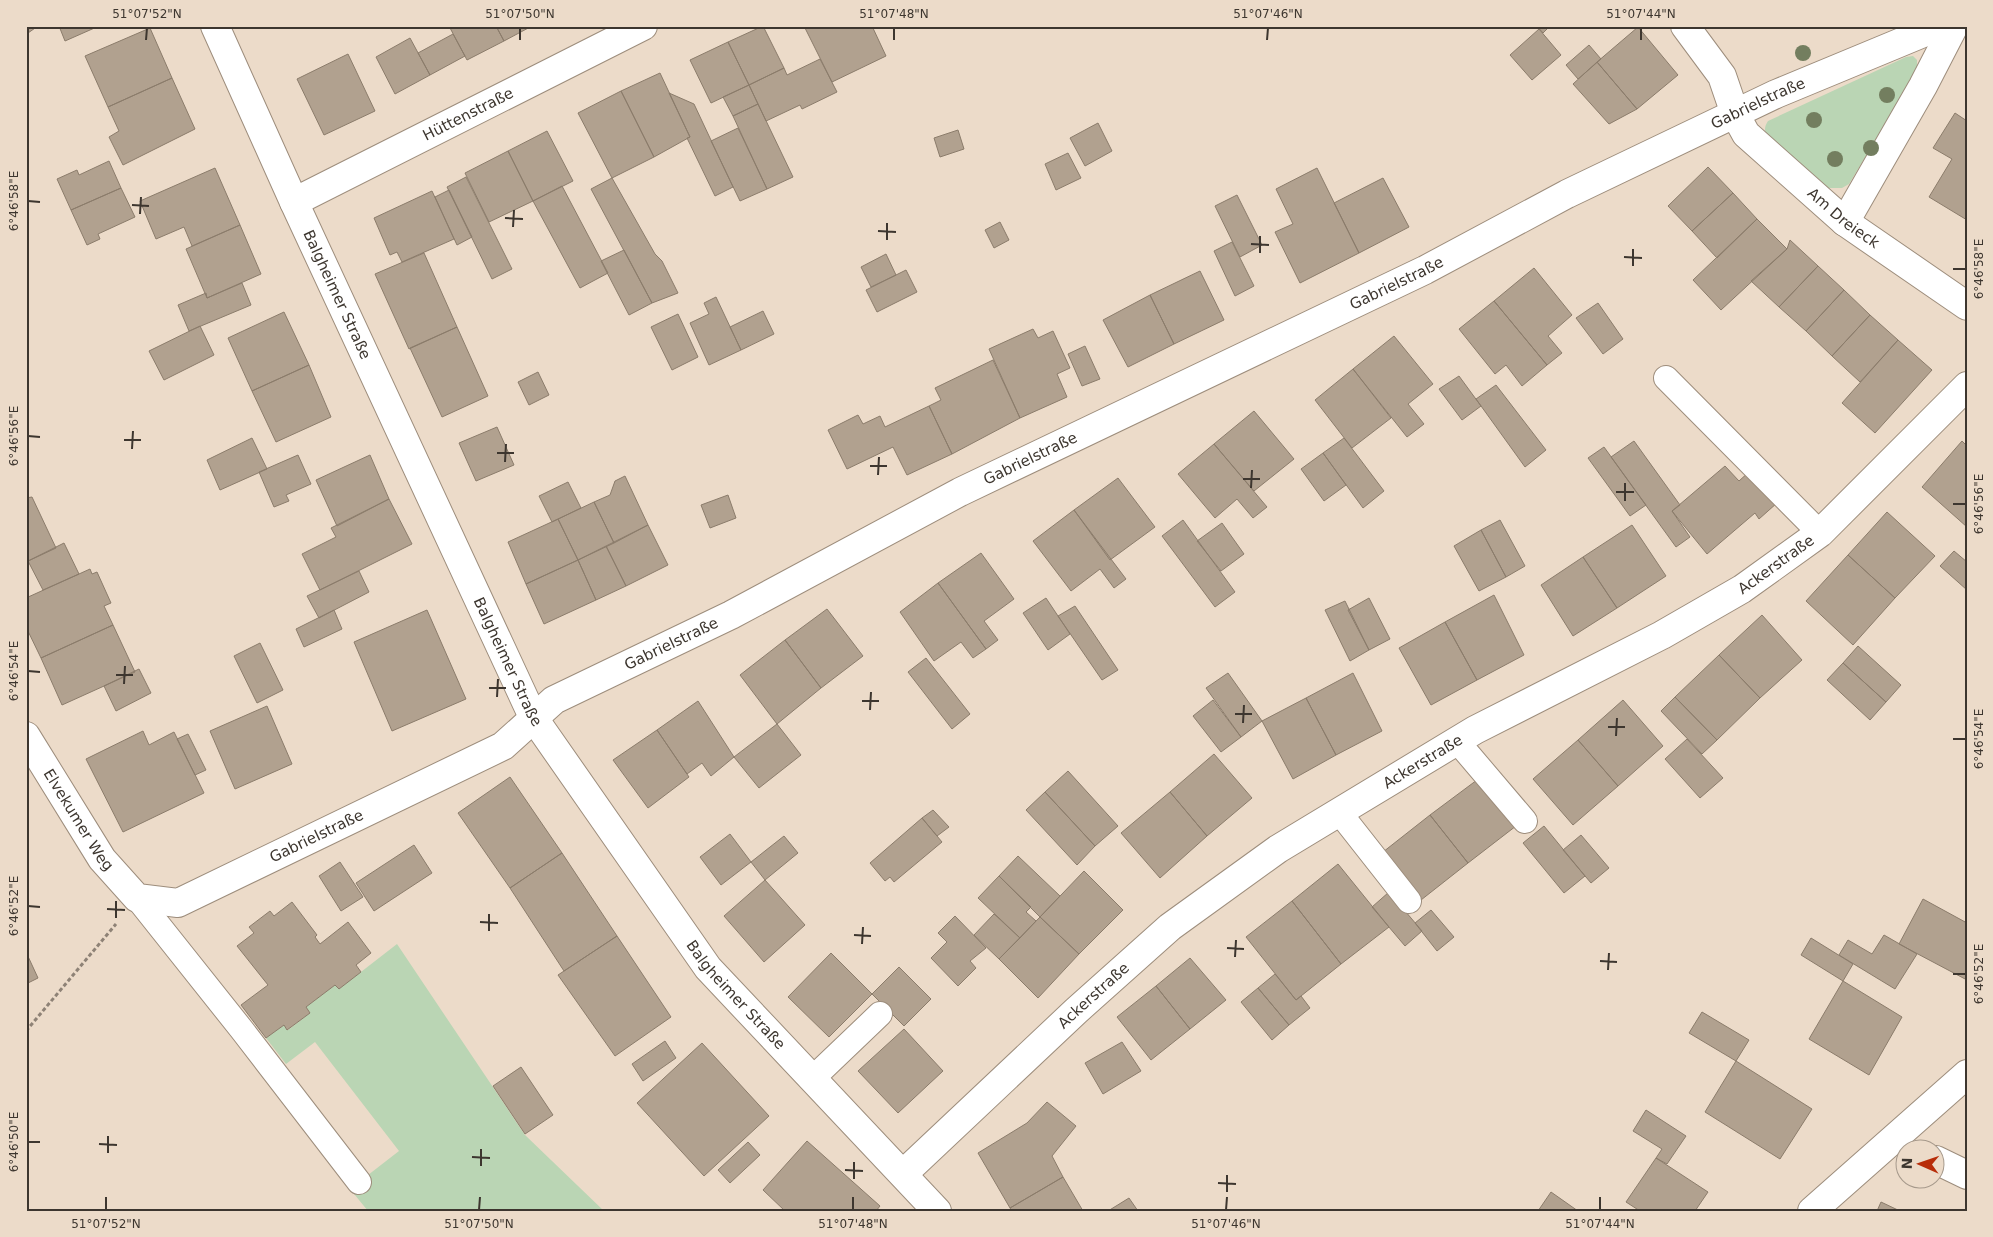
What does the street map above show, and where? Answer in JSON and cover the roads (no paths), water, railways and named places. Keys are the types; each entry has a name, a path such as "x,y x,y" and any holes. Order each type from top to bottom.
{"street":[{"name":"Balgheimer Straße","path":"215,26 294,202 533,717 708,968 937,1211"},
{"name":"Hüttenstraße","path":"294,202 643,26"},
{"name":"Am Dreieck","path":"1685,26 1722,76 1735,114 1746,134 1845,222 1967,306"},
{"name":"Gabrielstraße","path":"137,898 178,903 503,746 554,700 731,615 960,492 1426,270 1567,194 1776,94 1940,26"},
{"path":"1845,222 1923,86 1954,26"},
{"name":"Ackerstraße","path":"903,1174 1076,1011 1170,927 1278,849 1457,741 1662,635 1742,589 1820,533 1967,386"},
{"name":"Elvekumer Weg","path":"26,736 102,859 137,898"},
{"path":"1909,1140 1967,1074"},
{"path":"1812,1211 1896,1150"},
{"path":"1946,1165 1967,1176"}],"lane":[{"path":"1666,378 1820,533"},
{"path":"1457,741 1525,821"},
{"path":"1339,812 1409,902"},
{"path":"137,898 360,1182"},
{"path":"812,1079 880,1014"}]}
